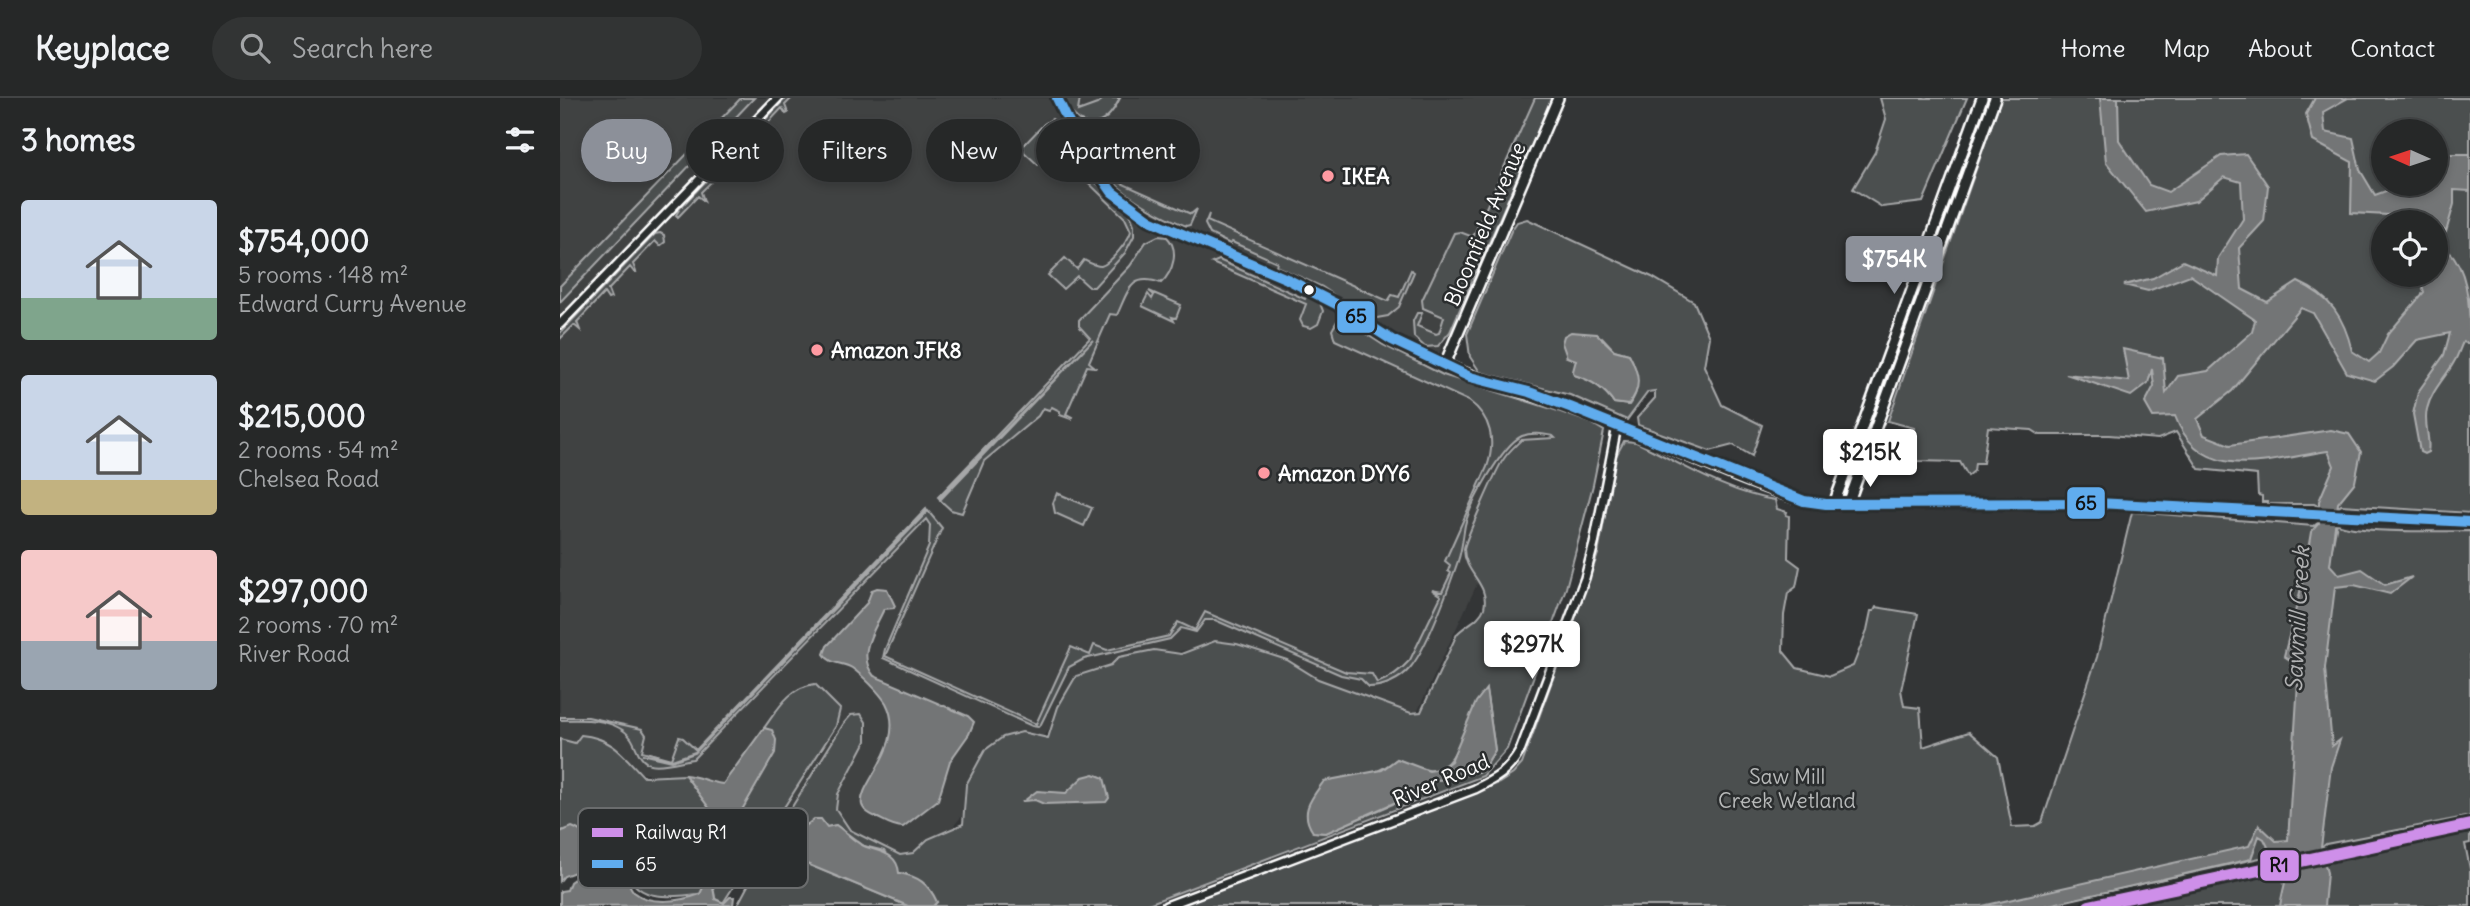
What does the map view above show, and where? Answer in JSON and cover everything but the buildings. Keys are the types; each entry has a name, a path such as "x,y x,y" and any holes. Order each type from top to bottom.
{"street":[{"path":"560,324 778,98"},
{"path":"1057,98 1080,146 1112,191 1150,220 1287,279 1336,304 1392,340 1470,377 1528,392 1804,501 1834,504 2097,503 2470,522"},
{"name":"Bloomfield Avenue","path":"1445,364 1558,98"},
{"path":"1834,504 1982,98"},
{"path":"1848,504 1995,98"},
{"path":"1888,355 1900,359"},
{"name":"River Road","path":"1166,906 1475,789 1511,767 1525,738 1585,578 1617,426"}],"shaded area":[{"path":"560,98 1547,98 1433,368 1556,415 1413,721 1220,644 1118,662 962,816 906,882 832,817 808,811 808,808 793,808 560,754"}],"green space":[{"path":"741,98 754,98 734,119 721,119"},
{"path":"786,98 792,98 785,105 788,113 782,108 772,119 766,119"},
{"path":"1063,98 1080,98 1078,111 1097,104 1104,98 1120,98 1104,119 1078,119"},
{"path":"1535,98 1552,98 1450,332 1438,346 1425,347 1414,337 1413,321 1417,313 1422,313 1417,326 1436,334 1439,333 1444,317 1423,308 1422,300 1454,233 1460,232 1473,237"},
{"path":"1880,98 1967,98 1923,202 1882,207 1853,189 1875,152 1886,119"},
{"path":"1986,98 1992,98 1901,347 1898,348 1896,345"},
{"path":"2001,98 2470,98 2470,513 2341,505 2338,508 2314,504 2268,504 2262,502 2262,496 2258,495 2257,475 2199,469 2176,432 2158,439 2109,435 2040,435 2032,430 1988,427 1983,463 1975,463 1974,471 1968,476 1960,462 1916,461 1907,455 1914,428 1888,421"},
{"path":"1036,132 1036,163 1024,152 1023,146"},
{"path":"686,155 686,170 560,302 560,286 660,182 672,182 672,170"},
{"path":"705,182 711,182 701,192 704,201 698,196 678,217 676,215"},
{"path":"1088,182 1095,182 1130,214 1134,236 1125,253 1094,287 1089,287 1077,276 1063,289 1048,275 1065,258 1077,269 1084,260 1094,265 1105,264 1119,251 1131,231 1125,218"},
{"path":"1114,182 1121,182 1191,214 1197,209 1190,225 1186,226 1126,193"},
{"path":"1209,214 1207,221 1388,301 1392,295 1399,297 1411,270 1414,272 1399,307 1388,316 1377,318 1364,315 1322,287 1276,266 1277,262 1210,234 1205,224"},
{"path":"1527,219 1652,277 1694,302 1709,337 1704,366 1722,405 1762,425 1752,456 1733,445 1710,451 1638,425 1637,418 1655,398 1655,391 1648,392 1627,420 1570,395 1480,372 1470,357 1467,334 1517,222","holes":["1602,337 1614,350 1629,354 1635,367 1636,393 1629,405 1614,403 1597,386 1575,375 1576,360 1567,357"]},
{"path":"655,234 664,235 665,242 660,246 655,241 633,264 636,272 630,267 608,290 611,298 608,299 604,293 577,322 580,330 574,325 560,339 560,333"},
{"path":"1158,236 1167,237 1173,248 1169,273 1161,283 1151,280 1136,282 1117,315 1110,314 1089,362 1095,367 1087,366 1066,414 1072,417 1071,419 1060,415 1060,411 1052,407 1049,410 1043,408 1038,416 984,461 962,513 951,510 940,500 1093,340 938,497 1090,338 1079,326 1079,320 1130,266 1146,242"},
{"path":"1219,260 1305,299 1307,295 1319,301 1323,311 1318,324 1311,328 1303,326 1300,320 1306,304 1212,263"},
{"path":"1149,291 1181,305 1176,318 1172,317 1174,321 1142,306 1148,294 1152,299 1154,295"},
{"path":"1337,321 1350,321 1383,345 1443,375 1555,410 1591,423 1604,431 1566,588 1507,749 1483,776 1143,906 933,906 937,902 906,874 899,873 884,851 864,846 836,825 827,827 808,824 808,808 791,808 844,723 851,715 861,714 866,722 866,741 838,794 836,809 850,830 900,855 913,853 928,839 963,824 966,785 985,750 1003,737 1022,732 1048,738 1058,707 1076,676 1111,665 1119,657 1154,650 1181,654 1215,641 1237,644 1287,660 1318,679 1411,713 1421,712 1457,634 1479,616 1484,608 1483,592 1468,565 1464,549 1494,476 1505,457 1521,440 1555,438 1553,436 1522,436 1496,463 1468,516 1458,561 1437,617 1417,659 1406,672 1385,684 1369,687 1361,679 1341,675 1215,620 1205,620 1196,632 1181,628 1170,639 1084,659 1069,667 1041,724 1038,727 1032,726 883,658 929,546 930,525 926,519 693,759 650,764 641,757 625,731 617,727 598,721 560,720 560,717 588,717 642,729 646,735 642,751 671,759 679,737 696,750 926,509 927,511 695,752 672,760 642,754 672,761 695,753 928,511 942,528 885,656 1036,724 1071,647 1090,655 1094,645 1107,650 1169,636 1178,622 1195,630 1205,612 1346,672 1372,674 1377,683 1387,679 1410,660 1441,596 1432,590 1442,592 1451,573 1448,571 1450,565 1445,561 1487,467 1491,448 1490,430 1482,414 1469,401 1335,340 1332,330","holes":["1486,690 1495,750 1482,771 1428,782 1414,795 1326,833 1313,832 1345,777 1373,772 1397,759 1428,770 1439,769 1448,762"]},
{"name":"Saw Mill Creek Wetland","path":"1624,441 1636,442 1739,491 1775,500 1777,509 1787,512 1788,558 1800,567 1796,587 1788,593 1783,651 1797,668 1830,676 1853,666 1867,630 1871,611 1876,607 1918,614 1901,690 1904,706 1920,708 1923,747 1969,732 1998,757 2012,827 2035,826 2042,822 2097,657 2132,512 2314,526 2319,522 2316,528 2292,851 2040,906 1177,906 1499,783 1513,774 1522,764 1598,554 1616,456"},
{"path":"1057,493 1092,508 1084,526 1055,513 1053,503"},
{"path":"2337,523 2360,529 2470,531 2470,816 2326,844 2321,848 2321,665 2329,564"},
{"path":"815,684 840,709 836,726 784,808 725,808 772,731 764,728 791,694"},
{"path":"581,735 601,740 617,749 644,777 685,775 709,808 578,808 578,836 563,830 560,832 560,739 575,743"},
{"path":"2470,832 2470,843 2465,844 2470,869 2470,906 2124,906 2289,871 2284,882 2327,873 2323,864"},
{"path":"808,864 908,906 737,906 747,888 808,888"},
{"path":"638,888 733,888 723,903 715,899 714,892 662,896"}],"water":[{"name":"Sawmill Creek","path":"2100,98 2118,98 2119,140 2149,185 2168,192 2221,156 2246,154 2268,186 2264,221 2239,248 2242,289 2267,302 2298,282 2309,288 2334,309 2345,328 2352,351 2369,362 2379,353 2388,334 2424,292 2423,287 2448,287 2448,251 2463,276 2468,299 2470,344 2463,342 2429,402 2426,415 2428,452 2420,452 2413,414 2418,392 2444,355 2450,333 2417,340 2393,367 2375,381 2347,373 2313,313 2301,308 2232,391 2197,419 2204,435 2230,445 2331,430 2349,434 2361,452 2355,482 2338,503 2330,565 2339,575 2362,569 2385,585 2412,577 2390,594 2354,585 2335,587 2325,668 2332,746 2340,740 2331,767 2321,848 2327,873 2324,906 2280,906 2290,853 2270,851 2264,839 2259,836 2251,859 2044,906 1982,906 2249,846 2259,825 2276,841 2288,840 2299,666 2284,656 2303,580 2311,532 2319,523 2319,501 2334,466 2328,451 2240,463 2220,460 2202,452 2187,438 2175,416 2153,417 2145,403 2154,386 2152,369 2148,383 2131,396 2066,374 2129,381 2123,349 2163,358 2166,393 2178,376 2208,371 2252,332 2255,320 2190,275 2148,291 2124,285 2153,278 2183,261 2217,276 2218,258 2243,219 2241,182 2224,177 2196,201 2146,212 2106,162"},
{"path":"2315,98 2348,98 2323,112 2325,132 2353,138 2360,170 2371,188 2371,196 2448,196 2450,154 2470,154 2470,191 2454,190 2454,204 2448,225 2448,210 2371,210 2371,214 2351,213 2352,162 2313,141 2306,114"},
{"path":"1571,332 1597,334 1614,350 1629,354 1638,386 1628,405 1614,403 1597,386 1574,375 1576,360 1567,357 1562,343 1564,336"},
{"path":"887,589 895,606 884,609 868,643 867,660 874,676 968,716 974,722 950,761 938,800 903,827 890,824 871,814 864,810 862,805 862,796 887,748 891,734 891,719 886,703 856,671 833,662 824,654 827,646 867,603 872,590"},
{"path":"1486,689 1495,750 1482,771 1428,782 1414,794 1326,833 1313,832 1307,818 1308,806 1324,781 1382,770 1397,759 1429,771 1440,769 1451,761 1476,702"},
{"path":"764,728 772,730 776,740 775,753 743,808 709,808 685,775 723,784"},
{"path":"1094,774 1104,778 1109,798 1106,802 1044,804 1035,800 1024,801 1037,791 1066,793 1083,777"},
{"path":"814,819 821,819 827,827 836,825 860,844 891,857 898,866 899,873 922,882 937,902 933,906 908,906 808,865 808,824"},
{"path":"572,827 578,830 578,871 564,876 560,881 560,832"},
{"path":"578,876 578,888 632,888 641,896 657,901 684,899 700,894 703,888 713,888 715,899 724,903 734,897 733,905 560,906 560,891 567,890 570,882"}],"rail line":[{"name":"R1","path":"2089,906 2470,825"}],"transit line":[{"name":"65","path":"1057,98 1080,146 1112,192 1150,220 1287,279 1336,304 1392,340 1470,377 1529,392 1570,407 1804,501 1826,504 2097,503 2470,522"}],"place":[{"name":"IKEA","path":"1328,176"},
{"name":"Amazon JFK8","path":"817,350"},
{"name":"Amazon DYY6","path":"1264,473"}]}
